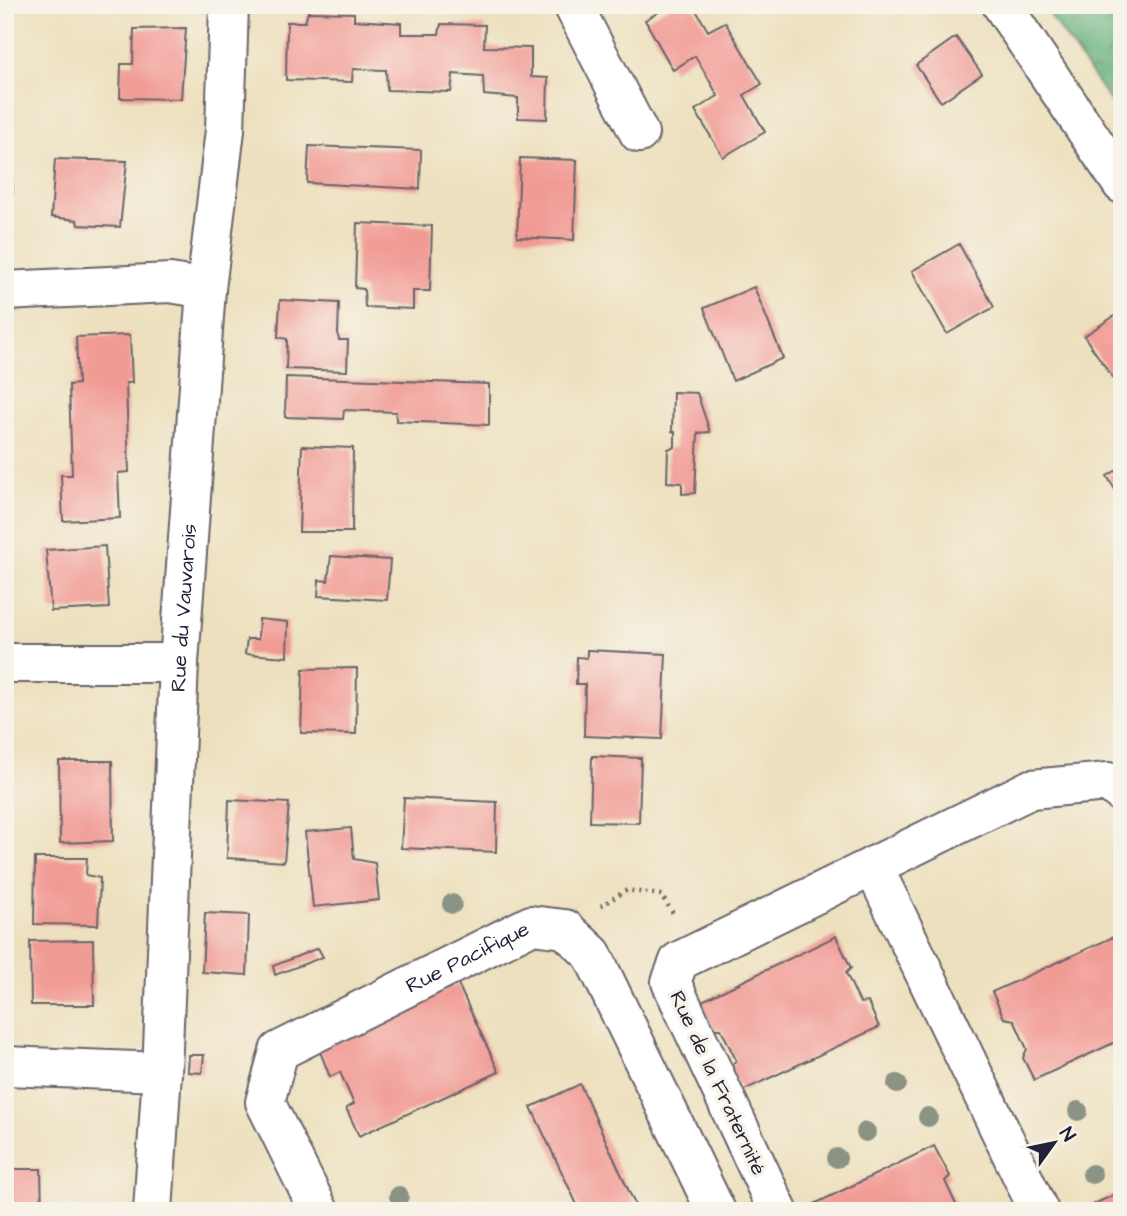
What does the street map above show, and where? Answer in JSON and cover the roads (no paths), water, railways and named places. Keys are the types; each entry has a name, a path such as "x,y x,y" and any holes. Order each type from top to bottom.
{"street":[{"name":"Rue du Vauvarois","path":"153,1211 162,1072 180,663 206,289 225,130 229,5"},
{"path":"573,5 639,133"},
{"path":"1002,5 1122,184"},
{"path":"5,291 170,283 206,289"},
{"path":"5,663 180,663"},
{"name":"Rue de la Fraternité","path":"778,1211 671,982 679,961 1031,789 1108,782 1122,793"},
{"path":"873,866 1039,1211"},
{"name":"Rue Pacifique","path":"319,1211 265,1102 279,1051 531,925 565,929 592,954 716,1211"},
{"path":"5,1066 162,1072"}]}
